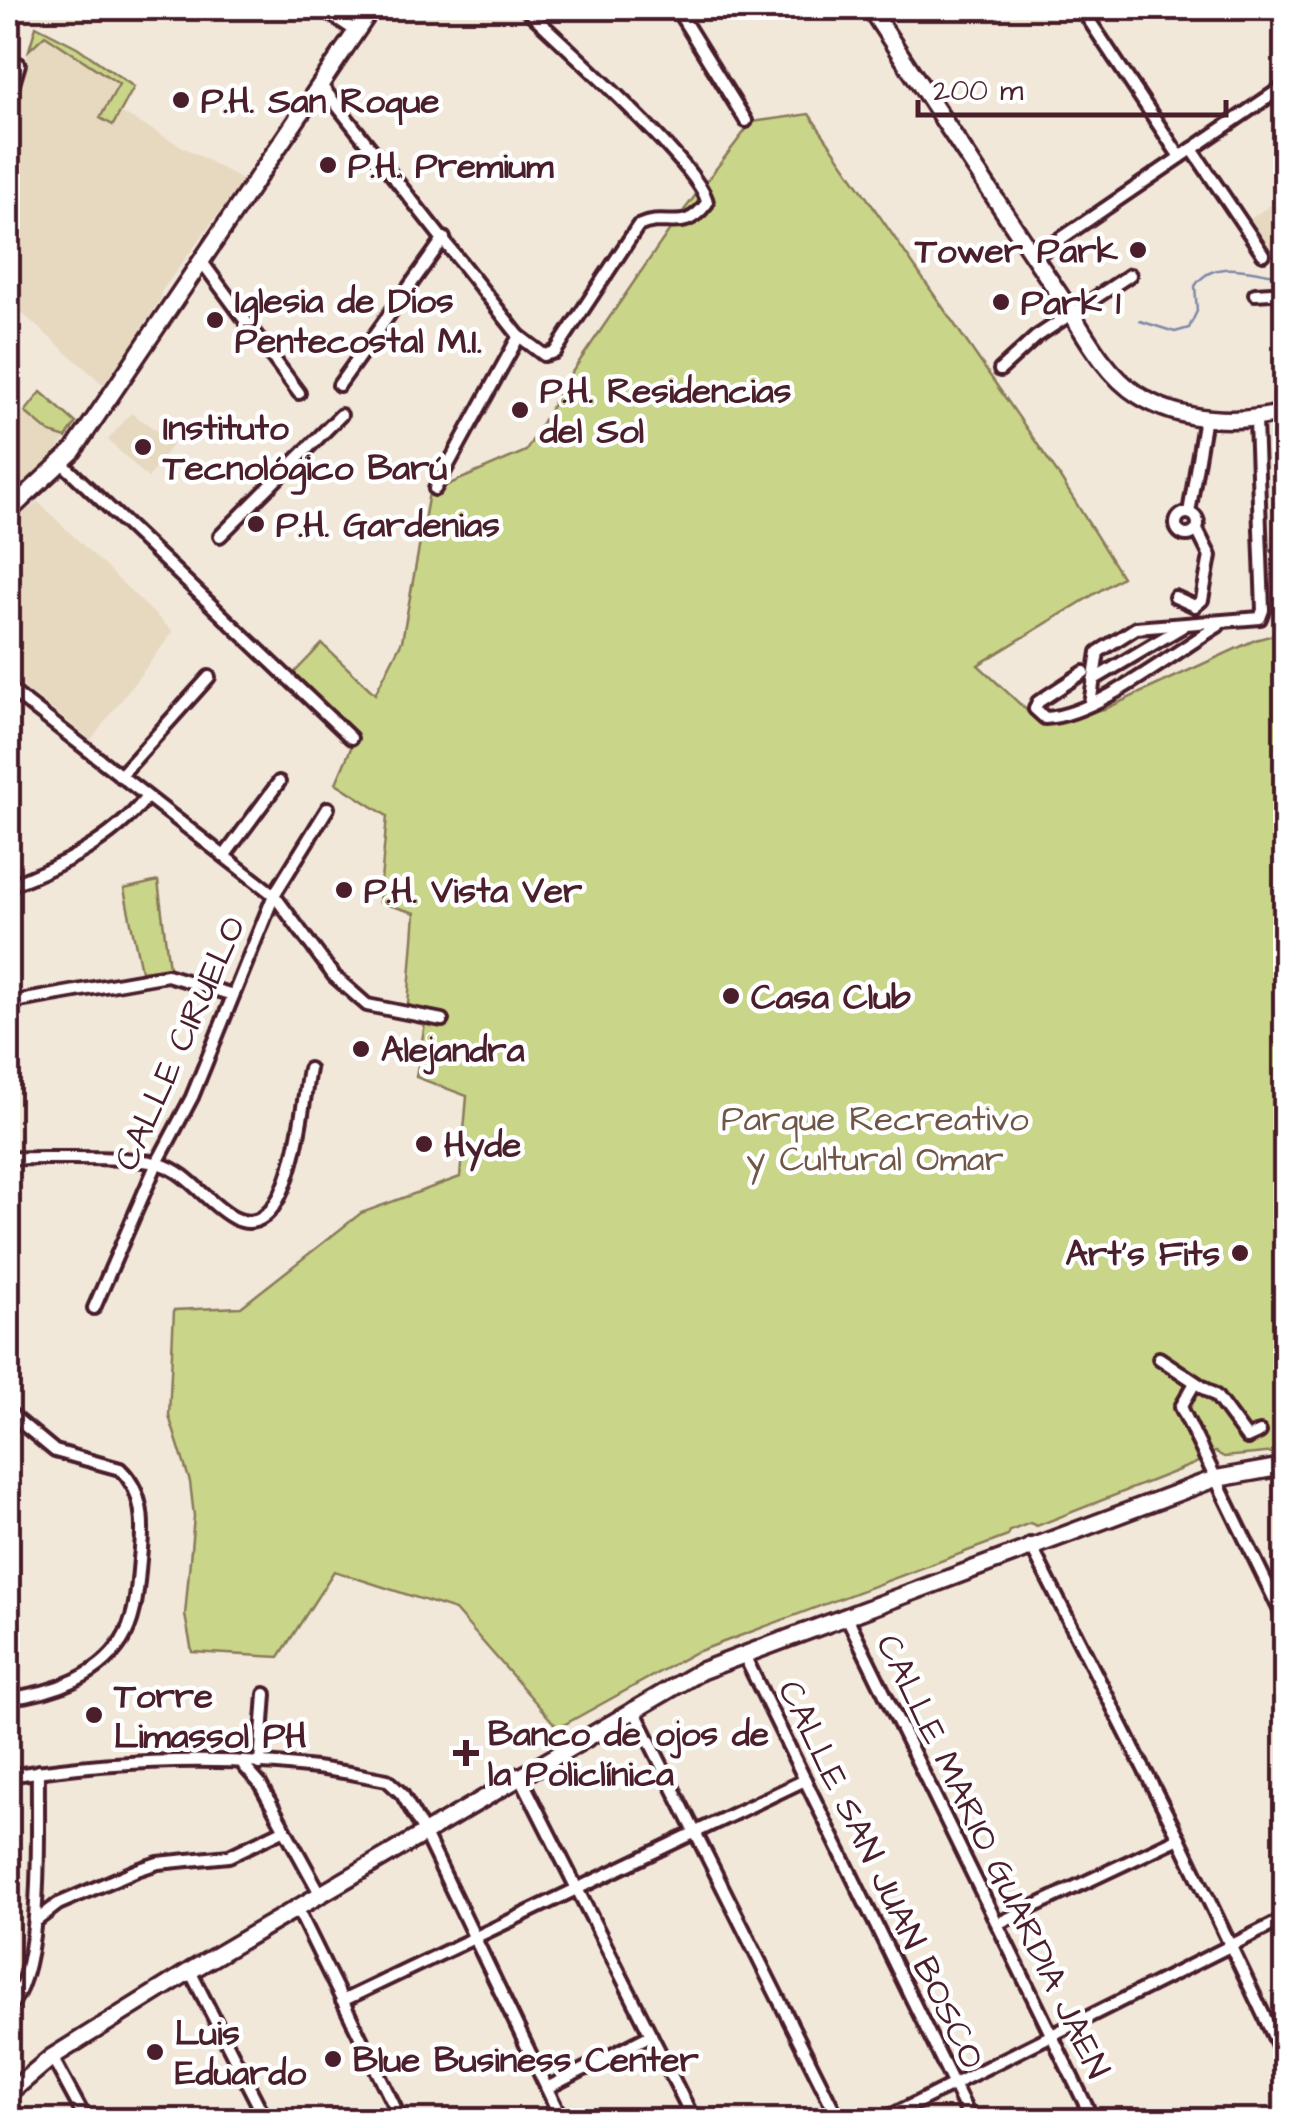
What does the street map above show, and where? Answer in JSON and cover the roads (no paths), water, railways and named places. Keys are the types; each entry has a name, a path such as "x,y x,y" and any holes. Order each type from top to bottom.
{"street":[{"path":"322,8 356,31"},
{"path":"8,512 62,463 372,8"},
{"path":"320,84 519,336 544,355 555,352 638,226 650,220 682,224 708,202 707,192 525,8"},
{"path":"676,8 746,121"},
{"path":"870,8 1109,368 1137,394 1205,417 1256,420 1286,412"},
{"path":"1081,8 1180,156"},
{"path":"8,101 20,64"},
{"path":"1034,257 1286,85"},
{"path":"1192,149 1263,254"},
{"path":"340,386 444,238"},
{"path":"202,262 299,393"},
{"path":"1000,370 1036,338 1130,275"},
{"path":"1255,294 1286,292"},
{"path":"436,489 519,336"},
{"path":"220,536 341,415"},
{"path":"1189,514 1205,417"},
{"path":"1090,704 1089,676 1096,656 1107,644 1136,628 1260,618 1256,420"},
{"path":"62,463 351,738"},
{"path":"1175,597 1195,606 1202,600 1210,556 1197,530 1196,518 1189,514 1178,518 1178,530 1186,535 1197,530"},
{"path":"1185,625 1038,702 1035,709 1045,718 1056,718 1090,704 1222,624"},
{"path":"120,776 209,677"},
{"path":"8,688 274,895 334,976 367,1004 442,1020"},
{"path":"225,856 280,782"},
{"path":"8,886 88,848 116,830 146,798"},
{"name":"CALLE CIRUELO","path":"94,1308 157,1163 192,1097 274,895 328,808"},
{"path":"8,1002 167,976 233,995"},
{"path":"8,1158 157,1163 182,1176 236,1219 269,1216 283,1194 309,1069"},
{"path":"1159,1358 1226,1406 1247,1438 1260,1432"},
{"path":"1196,1383 1181,1407 1286,1623"},
{"path":"8,1412 54,1451 120,1469 130,1478 143,1521 137,1591 128,1630 120,1642 91,1670 64,1686 49,1693 8,1698"},
{"path":"8,2094 52,2057 190,1971 633,1708 743,1653 1214,1479 1286,1466"},
{"path":"1030,1544 1179,1838 1286,2062"},
{"name":"CALLE MARIO GUARDIA JAEN","path":"846,1615 1093,2120"},
{"name":"CALLE SAN JUAN BOSCO","path":"743,1653 971,2120"},
{"path":"260,1764 265,1694"},
{"path":"633,1708 839,2120"},
{"path":"8,1776 148,1760 239,1762 386,1780 402,1794 424,1832 562,2120"},
{"path":"239,1762 260,1784 321,1895"},
{"path":"260,1784 265,1772 308,1769"},
{"path":"8,2008 20,1994 36,1921 38,1772"},
{"path":"519,1774 694,2120"},
{"path":"342,2001 805,1780"},
{"path":"36,1921 58,1904 137,1870 158,1863 229,1856 284,1829"},
{"path":"999,1923 1179,1838"},
{"path":"297,1908 401,2120"},
{"path":"882,2120 1286,1918"},
{"path":"190,1971 266,2120"},
{"path":"546,2088 651,2035"},
{"path":"52,2057 86,2120"}],"waterway":[{"path":"1140,321 1175,332 1189,328 1197,311 1195,286 1213,271 1237,269 1286,276"}],"place":[{"name":"P.H. San Roque","path":"181,100"},
{"name":"P.H. Premium","path":"328,165"},
{"name":"Tower Park","path":"1138,250"},
{"name":"Park 1","path":"1001,302"},
{"name":"Iglesia de Dios Pentecostal M.I.","path":"215,320"},
{"name":"P.H. Residencias del Sol","path":"520,410"},
{"name":"Instituto Tecnológico Barú","path":"143,447"},
{"name":"P.H. Gardenias","path":"256,524"},
{"name":"P.H. Vista Ver","path":"344,890"},
{"name":"Casa Club","path":"731,996"},
{"name":"Alejandra","path":"361,1049"},
{"name":"Hyde","path":"424,1144"},
{"name":"Art's Fits","path":"1240,1253"},
{"name":"Torre Limassol PH","path":"94,1715"},
{"name":"Banco de ojos de la Policlínica","path":"466,1753"},
{"name":"Luis Eduardo","path":"155,2052"},
{"name":"Blue Business Center","path":"333,2059"}],"park label":[{"name":"Parque Recreativo y Cultural Omar","path":"875,1138"}]}
